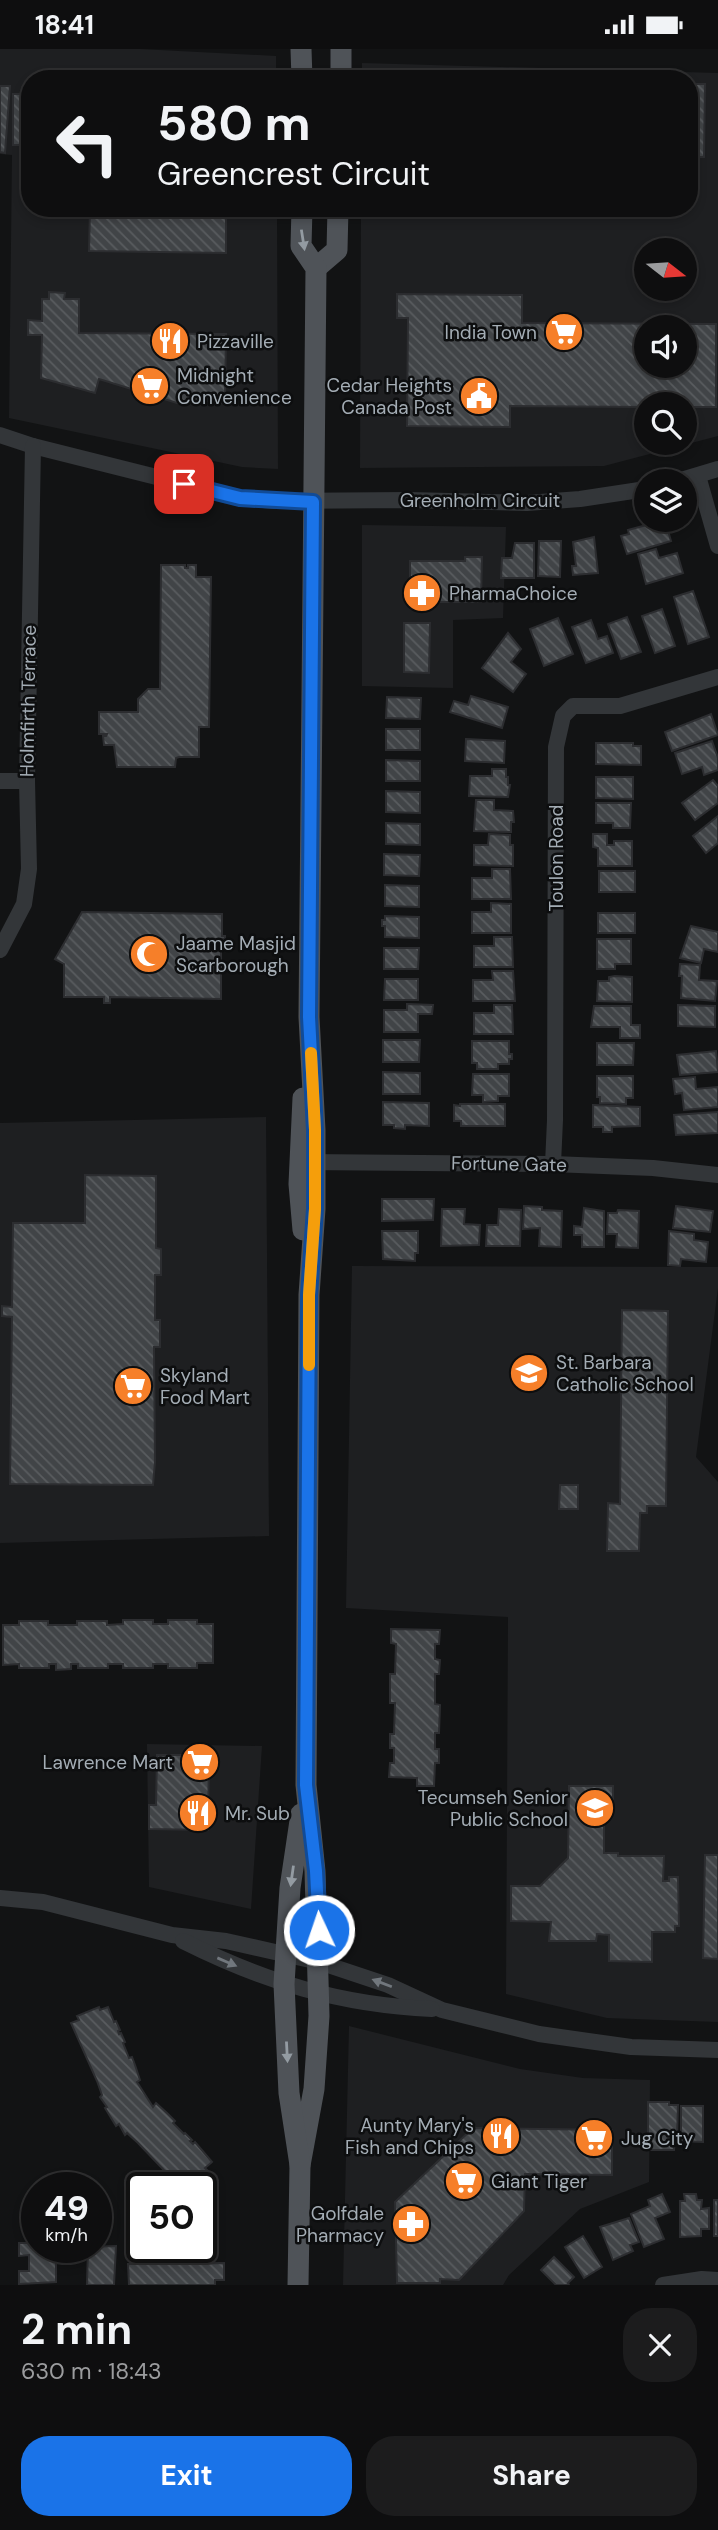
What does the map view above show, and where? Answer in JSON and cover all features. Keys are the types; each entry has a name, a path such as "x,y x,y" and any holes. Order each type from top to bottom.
{"main road":[{"path":"301,49 302,70"},
{"path":"341,49 341,70"},
{"path":"300,2165 314,2089 319,1993 316,1871 306,1785 309,1295 315,1209 307,1162 316,268 302,246 302,217"},
{"path":"316,268 337,250 338,217"},
{"path":"299,2285 300,2165 289,2093 284,1984 290,1888 306,1785"}],"street":[{"name":"Greenholm Circuit","path":"0,435 33,446 240,498 313,502 409,500 527,503 634,491"},
{"name":"Holmfirth Terrace","path":"0,950 24,904 29,869 27,781 33,446"},
{"path":"718,469 698,476 718,547"},
{"name":"Toulon Road","path":"553,1164 556,747 563,716 573,706 620,706 718,677"},
{"path":"0,781 27,781"},
{"name":"Fortune Gate","path":"307,1162 553,1164 653,1168 718,1175"},
{"path":"0,1898 43,1902 172,1935 226,1941 319,1962 388,1985 442,2010"},
{"path":"172,1935 218,1958 284,1984 348,2001 386,2007 442,2010 567,2039 632,2047 718,2050"},
{"path":"663,2285 702,2279 718,2280"}],"shaded area":[{"path":"0,49 140,49 276,56 276,70 21,70 21,217 277,217 278,469 242,467 9,418 12,155 0,154"},
{"path":"362,63 611,70 362,70"},
{"path":"698,72 718,73 718,436 697,442 697,392 634,392 634,455 646,455 604,466 360,468 361,217 698,217"},
{"path":"362,525 506,527 503,618 453,620 453,688 362,686"},
{"path":"266,1117 269,1536 0,1543 0,1123"},
{"name":"St. Barbara Catholic School","path":"352,1266 718,1267 718,1288 696,1457 718,1482 718,2022 607,2018 506,1994 508,1617 346,1608"},
{"path":"147,1744 262,1746 251,1909 149,1887"},
{"path":"349,2026 520,2069 583,2078 650,2080 649,2182 580,2209 509,2275 503,2285 343,2285"}],"building":[{"path":"698,84 705,84 704,157 698,157"},
{"path":"0,86 10,86 5,153 0,152"},
{"path":"13,94 21,94 21,145 13,145"},
{"path":"90,217 226,217 226,253 89,251"},
{"path":"49,292 65,293 64,299 79,299 79,333 226,334 225,403 177,403 99,379 95,393 41,378 42,335 28,335 28,320 42,321 42,299 49,299"},
{"path":"397,294 522,295 522,323 634,324 634,378 697,378 697,324 716,324 716,407 697,407 697,392 634,392 634,407 510,406 510,427 407,426 408,318 397,318"},
{"path":"628,530 668,532 671,541 627,554 621,536 629,534"},
{"path":"594,537 598,573 573,575 572,566 576,566 573,542"},
{"path":"539,541 561,541 560,577 538,576"},
{"path":"515,543 534,543 534,578 501,578 502,558 512,558"},
{"path":"656,549 659,558 677,553 683,573 646,584 638,554"},
{"path":"465,557 482,557 481,602 410,602 410,561 465,561"},
{"path":"161,565 185,565 185,568 188,568 188,565 196,565 196,577 211,577 209,727 199,727 199,757 176,758 175,767 117,767 114,745 104,745 103,736 107,734 99,734 99,712 138,712 138,699 148,689 160,689"},
{"path":"693,591 709,637 688,644 674,597"},
{"path":"662,609 675,646 655,653 642,616"},
{"path":"627,617 641,652 621,659 608,624"},
{"path":"558,618 573,654 544,666 530,629"},
{"path":"591,620 598,639 607,636 613,653 586,663 572,627"},
{"path":"404,623 430,623 429,673 404,672"},
{"path":"508,633 521,649 511,662 526,674 513,692 482,668"},
{"path":"471,696 508,707 502,728 450,712 454,701 468,705"},
{"path":"387,697 421,698 420,719 386,718"},
{"path":"711,714 718,735 672,751 665,732"},
{"path":"386,729 420,729 420,750 386,750"},
{"path":"466,739 505,741 504,763 465,761"},
{"path":"712,741 718,758 718,770 704,775 702,767 682,774 675,753"},
{"path":"596,743 633,743 633,746 641,746 641,765 596,764"},
{"path":"386,760 420,761 420,781 386,781"},
{"path":"492,769 506,769 510,785 508,797 469,796 470,776 492,776"},
{"path":"596,777 633,777 633,799 596,798"},
{"path":"713,780 718,786 718,803 695,820 682,803"},
{"path":"386,791 420,792 420,813 386,812"},
{"path":"476,800 494,800 494,810 513,811 511,832 474,831"},
{"path":"596,803 631,803 630,828 613,828 613,823 596,823"},
{"path":"718,816 718,843 706,853 693,836"},
{"path":"386,823 420,824 420,845 386,844"},
{"path":"489,834 510,835 513,866 474,865 474,845 488,845"},
{"path":"593,834 607,834 607,845 614,845 614,841 632,841 632,866 598,866 598,848 593,847"},
{"path":"384,854 420,855 419,876 384,875"},
{"path":"492,869 510,869 511,899 472,899 472,878 492,878"},
{"path":"599,871 635,871 635,892 599,892"},
{"path":"385,885 419,886 419,907 385,906"},
{"path":"491,903 511,904 511,933 472,933 472,912 491,912"},
{"name":"Jaame Masjid Scarborough","path":"82,912 222,914 222,936 225,936 225,939 221,939 221,999 110,997 110,1003 104,1003 104,997 64,997 64,964 55,959"},
{"path":"598,913 635,913 635,933 598,933"},
{"path":"385,916 419,917 419,938 385,937 382,920 385,920"},
{"path":"691,926 718,932 718,952 704,949 701,963 680,958"},
{"path":"494,937 512,937 513,967 474,967 474,946 494,946"},
{"path":"597,939 631,939 631,964 615,964 615,969 597,969"},
{"path":"384,948 419,948 418,969 384,969"},
{"path":"680,964 700,965 699,980 717,981 715,1001 681,998"},
{"path":"492,971 513,971 515,1001 473,1001 473,980 493,980"},
{"path":"609,977 632,977 632,1002 597,1001 598,981 609,981"},
{"path":"385,979 418,979 418,1000 384,1000"},
{"path":"407,1004 433,1005 432,1014 418,1014 418,1032 384,1032 384,1010 407,1010"},
{"path":"494,1005 512,1005 513,1034 474,1034 474,1013 494,1013"},
{"path":"678,1005 715,1006 715,1027 678,1026"},
{"path":"594,1006 631,1006 631,1025 640,1025 640,1038 620,1038 620,1027 591,1027"},
{"path":"383,1040 420,1040 419,1062 383,1062"},
{"path":"472,1041 509,1041 509,1054 512,1054 512,1059 509,1059 509,1064 498,1064 498,1069 477,1069 477,1063 472,1063"},
{"path":"597,1043 634,1043 633,1065 597,1065"},
{"path":"716,1051 718,1072 680,1075 677,1055"},
{"path":"383,1072 420,1073 420,1094 383,1094"},
{"path":"473,1074 509,1074 509,1096 498,1096 498,1101 483,1102 483,1095 472,1095"},
{"path":"597,1076 633,1076 633,1098 626,1098 626,1104 600,1103 600,1097 597,1097"},
{"path":"695,1077 696,1089 718,1087 718,1107 684,1110 682,1093 675,1094 673,1079"},
{"path":"383,1102 429,1103 429,1126 405,1125 405,1129 383,1125"},
{"path":"505,1104 505,1126 461,1126 461,1121 454,1121 454,1105"},
{"path":"593,1105 640,1107 640,1126 612,1127 612,1132 603,1132 603,1127 593,1127"},
{"path":"718,1112 718,1133 676,1135 674,1115"},
{"path":"85,1175 156,1176 156,1248 161,1249 161,1275 155,1275 155,1320 160,1320 160,1347 154,1347 153,1485 10,1484 12,1317 2,1316 2,1306 12,1307 13,1223 85,1223"},
{"path":"382,1199 434,1199 433,1220 382,1221"},
{"path":"524,1206 562,1211 561,1247 539,1246 540,1228 523,1229"},
{"path":"676,1206 713,1211 710,1232 673,1228"},
{"path":"584,1208 604,1211 604,1247 582,1247 582,1235 574,1235 574,1226 582,1227"},
{"path":"442,1209 465,1209 464,1224 480,1225 479,1245 441,1246"},
{"path":"499,1209 521,1210 520,1246 486,1246 487,1225 498,1225"},
{"path":"618,1210 639,1211 638,1248 616,1247 617,1234 607,1234 608,1213 617,1213"},
{"path":"382,1231 418,1231 418,1253 415,1253 415,1261 383,1259"},
{"path":"669,1231 694,1234 694,1240 708,1242 706,1262 681,1259 680,1266 668,1265"},
{"path":"622,1310 668,1311 666,1506 647,1506 647,1513 640,1513 639,1551 607,1551 608,1503 620,1504"},
{"path":"560,1485 578,1485 578,1509 559,1509"},
{"path":"123,1620 153,1620 153,1624 168,1624 168,1620 197,1620 197,1624 213,1624 213,1663 197,1663 197,1668 168,1668 168,1664 153,1664 153,1668 123,1668 123,1664 108,1664 108,1668 78,1668 78,1664 71,1664 71,1669 56,1670 56,1664 49,1664 49,1668 3,1665 3,1625 19,1625 19,1621 77,1625 77,1621 107,1621 107,1625 123,1624"},
{"path":"391,1629 440,1630 439,1644 435,1644 435,1659 440,1660 439,1674 435,1674 435,1704 440,1705 439,1733 435,1733 435,1749 439,1749 439,1763 435,1763 434,1786 417,1786 417,1778 389,1777 390,1763 394,1763 390,1734 394,1734 395,1703 390,1703 390,1674 395,1674 396,1644 391,1643"},
{"path":"157,1755 209,1755 208,1830 149,1829 149,1805 156,1805"},
{"path":"569,1786 613,1786 613,1799 604,1799 604,1853 618,1853 618,1856 664,1856 663,1881 669,1881 669,1877 678,1877 679,1926 675,1926 675,1932 652,1932 652,1962 609,1961 609,1935 597,1934 596,1941 549,1941 551,1922 511,1921 511,1886 540,1886 568,1858"},
{"path":"705,1855 718,1855 718,1959 703,1958"},
{"path":"99,2007 100,2010 108,2007 125,2042 123,2043 129,2058 132,2057 140,2080 137,2082 153,2107 156,2103 168,2114 175,2121 173,2123 193,2144 195,2142 212,2162 205,2168 207,2172 166,2172 138,2143 127,2133 125,2135 119,2124 116,2126 100,2097 102,2095 97,2081 71,2023 79,2020 77,2016"},
{"path":"648,2102 678,2105 674,2150 648,2150"},
{"path":"681,2106 703,2106 703,2142 681,2141"},
{"path":"473,2128 612,2130 612,2175 525,2174 524,2211 459,2280 397,2283 395,2202"},
{"path":"662,2194 670,2212 655,2218 664,2239 644,2247 631,2214 650,2206 648,2200"},
{"path":"684,2194 696,2194 697,2200 702,2200 701,2209 709,2208 709,2229 701,2229 701,2236 680,2237 680,2201 685,2201"},
{"path":"714,2200 718,2200 718,2236 714,2236"},
{"path":"629,2218 639,2242 630,2245 633,2251 613,2260 600,2227"},
{"path":"583,2236 602,2267 584,2278 565,2247"},
{"path":"112,2246 116,2246 114,2285 87,2285 88,2263 112,2263"},
{"path":"554,2257 574,2277 569,2285 556,2285 541,2270"},
{"path":"29,2263 56,2263 56,2282 19,2284 19,2271 29,2271"},
{"path":"224,2263 224,2280 215,2280 215,2285 129,2285 128,2264"}],"slow traffic":[{"path":"309,1365 309,1295 315,1209 311,1053"}],"place":[{"name":"India Town","path":"564,332"},
{"name":"Pizzaville","path":"170,341"},
{"name":"Midnight Convenience","path":"150,386"},
{"name":"Cedar Heights Canada Post","path":"479,396"},
{"name":"PharmaChoice","path":"422,593"},
{"name":"Jaame Masjid Scarborough","path":"149,954"},
{"name":"St. Barbara Catholic School","path":"529,1373"},
{"name":"Skyland Food Mart","path":"133,1386"},
{"name":"Lawrence Mart","path":"200,1762"},
{"name":"Tecumseh Senior Public School","path":"595,1808"},
{"name":"Mr. Sub","path":"198,1813"},
{"name":"Aunty Mary's Fish and Chips","path":"501,2136"},
{"name":"Jug City","path":"594,2138"},
{"name":"Giant Tiger","path":"464,2181"},
{"name":"Golfdale Pharmacy","path":"411,2224"}],"route":[{"path":"184,484 240,498 274,502 313,502 309,1017 315,1130 315,1209 309,1295 306,1785 316,1871 319,1930"}]}
